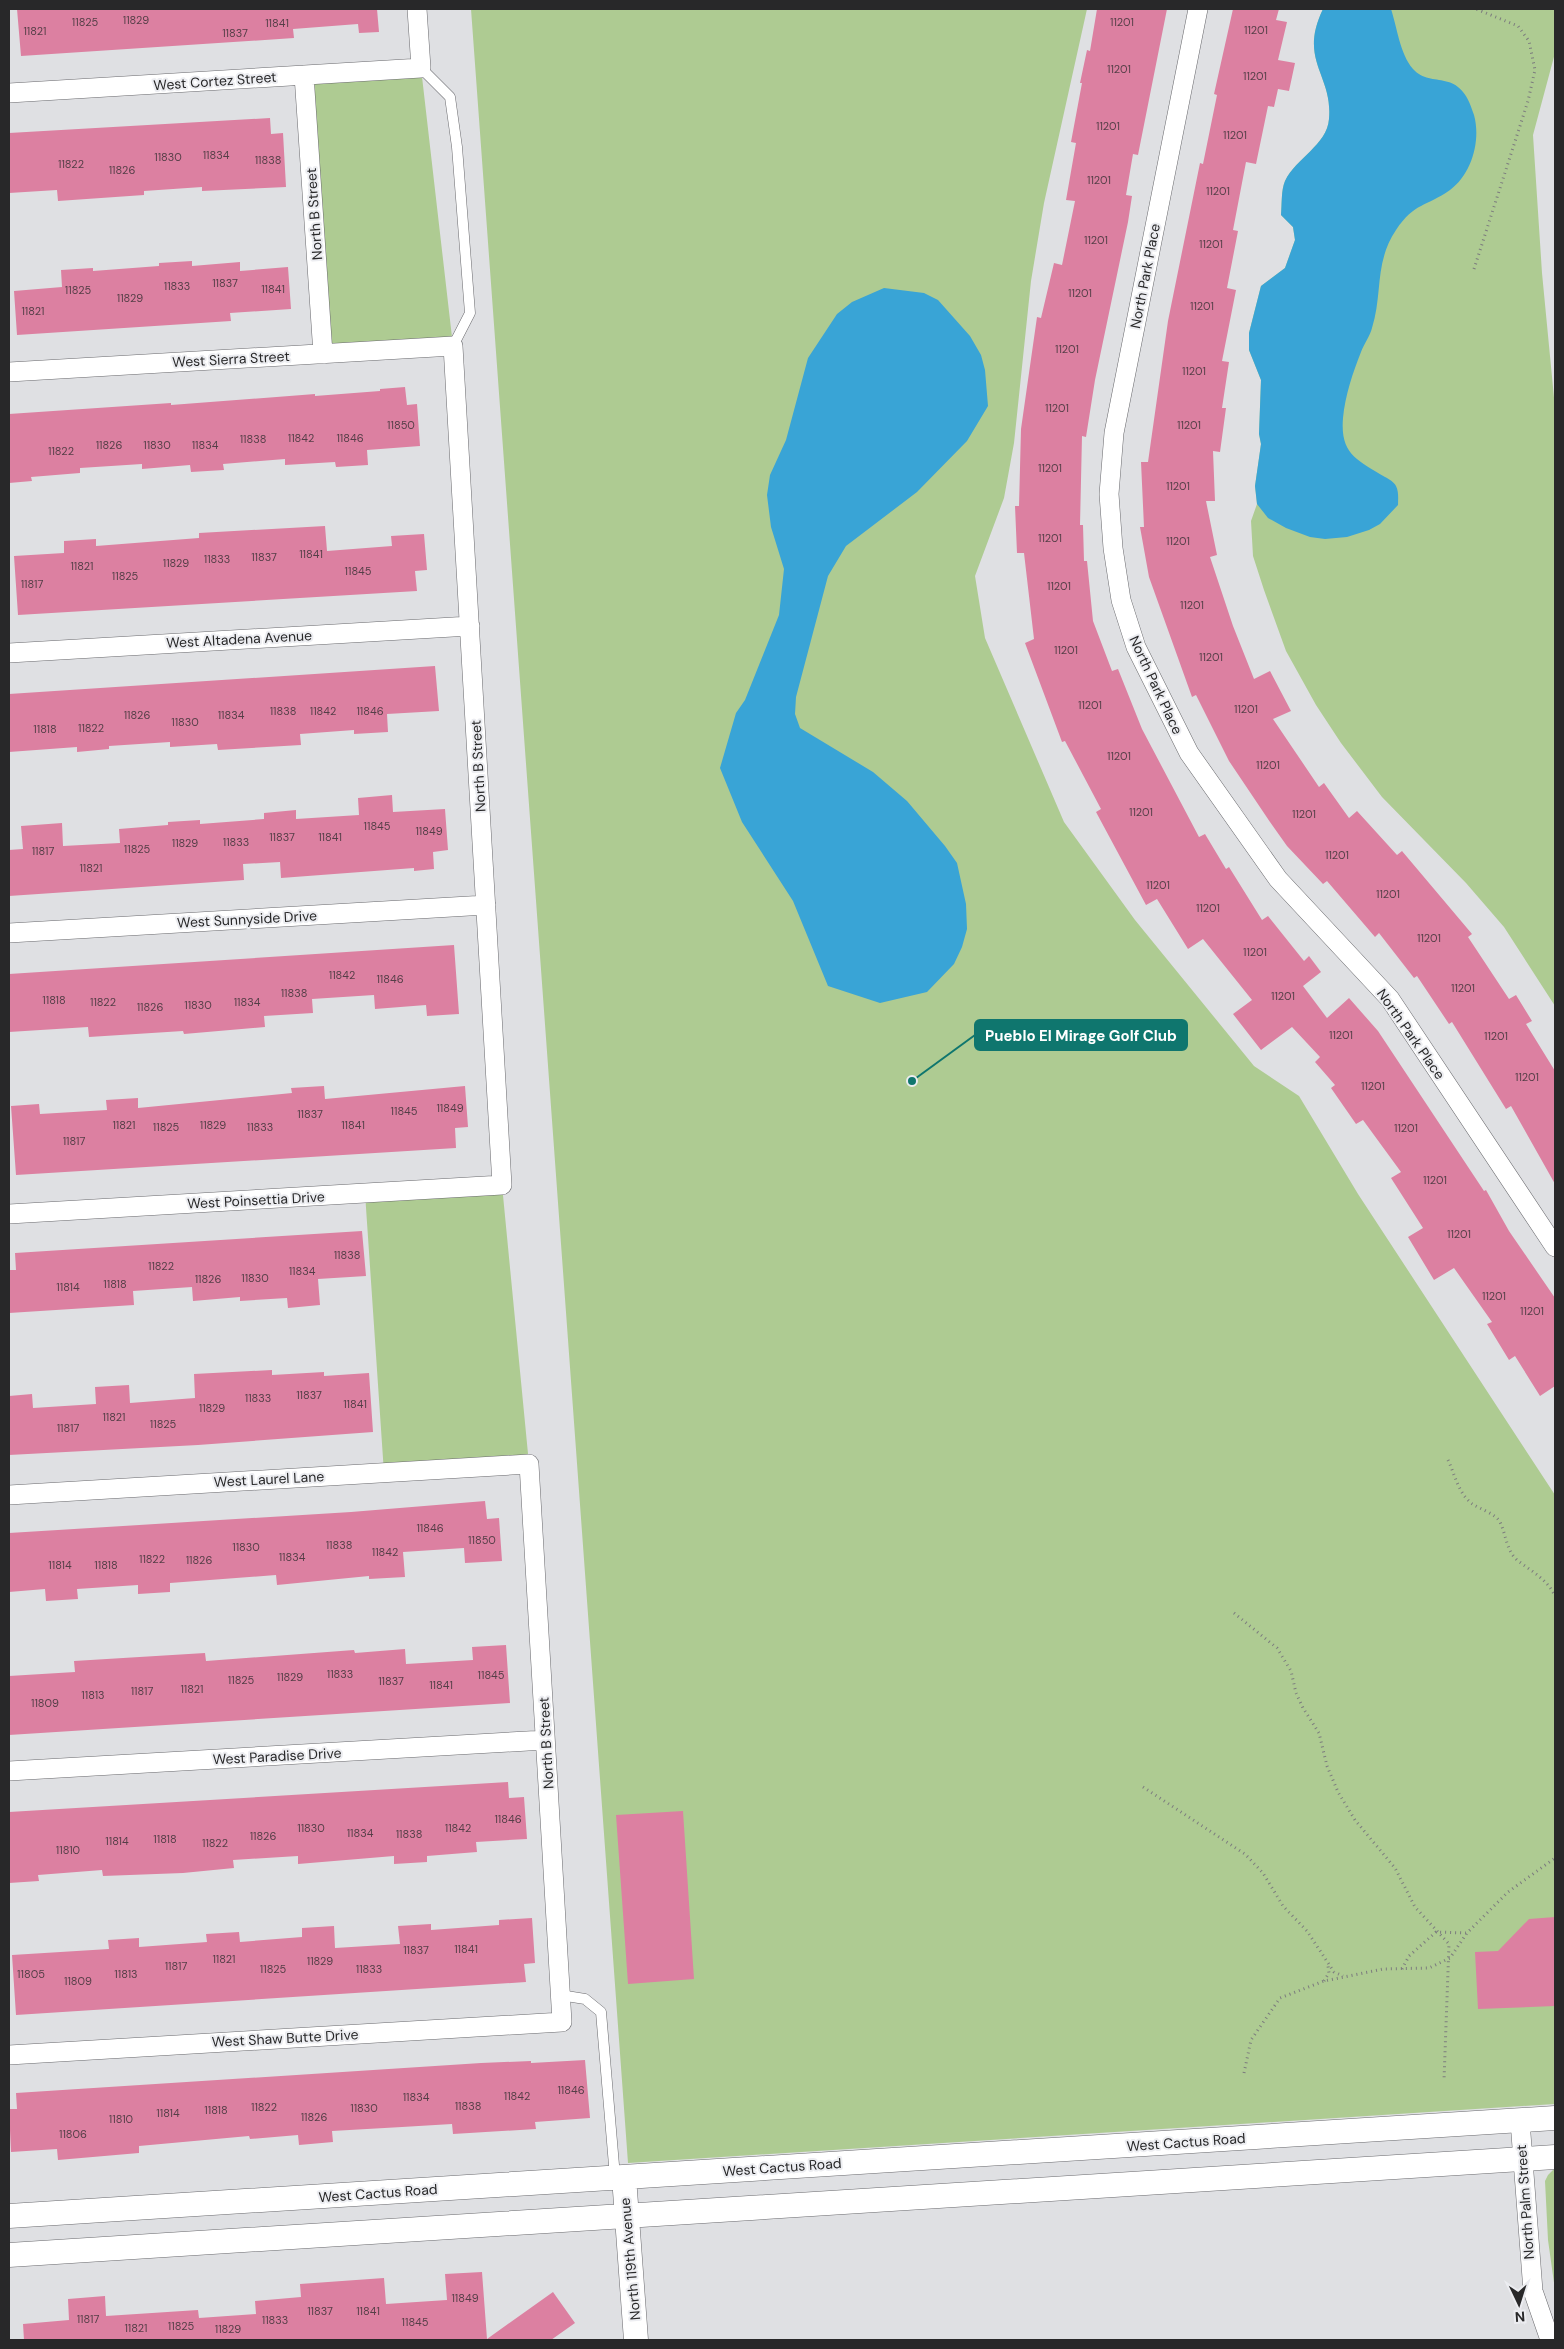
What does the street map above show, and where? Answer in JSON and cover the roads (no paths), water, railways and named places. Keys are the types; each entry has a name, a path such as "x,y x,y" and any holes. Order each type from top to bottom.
{"street":[{"path":"417,9 421,68"},
{"name":"North Park Place","path":"1198,9 1114,434 1110,494 1113,548 1121,600 1136,647 1189,753 1278,879 1390,998 1555,1247"},
{"name":"West Cortez Street","path":"9,93 421,68"},
{"name":"North B Street","path":"304,75 323,354"},
{"name":"North B Street","path":"453,346 502,1185"},
{"name":"West Sierra Street","path":"9,372 453,346"},
{"name":"West Altadena Avenue","path":"9,653 470,626"},
{"name":"West Sunnyside Drive","path":"9,934 486,905"},
{"name":"West Poinsettia Drive","path":"9,1214 502,1185"},
{"name":"North B Street","path":"529,1464 562,2022"},
{"name":"West Laurel Lane","path":"9,1495 529,1464"},
{"name":"West Paradise Drive","path":"9,1771 545,1740"},
{"name":"West Shaw Butte Drive","path":"9,2054 562,2022"},
{"name":"West Cactus Road","path":"9,2216 1555,2118"},
{"name":"North Palm Street","path":"1520,2121 1533,2291 1550,2340"},
{"path":"9,2254 1555,2157"},
{"name":"North 119th Avenue","path":"620,2177 627,2216 636,2340"}],"lane":[{"path":"421,68 450,97 457,148 470,313 453,346"},
{"path":"560,1995 585,2000 602,2012 620,2177"}],"water":[{"path":"1323,9 1391,9 1402,48 1413,69 1429,78 1454,84 1461,90 1468,100 1476,125 1473,156 1464,175 1450,190 1409,214 1389,242 1382,266 1372,328 1355,368 1346,401 1343,430 1344,440 1348,448 1352,455 1366,466 1394,483 1398,491 1398,505 1380,524 1369,530 1347,537 1325,539 1310,537 1286,528 1268,518 1257,504 1255,486 1261,444 1259,434 1261,380 1249,350 1249,333 1261,286 1285,268 1295,240 1293,227 1281,215 1282,193 1285,181 1296,165 1323,136 1329,119 1329,103 1315,55 1314,42 1316,27"},
{"path":"884,288 924,293 938,300 970,336 981,355 985,370 988,406 967,441 917,492 846,546 828,576 796,697 795,714 800,728 873,772 907,801 957,863 966,904 967,929 962,947 954,964 927,992 880,1003 828,986 793,901 742,822 720,768 736,713 745,700 779,615 784,569 771,527 767,495 770,475 786,440 808,358 837,314 852,302"}],"place":[{"name":"Pueblo El Mirage Golf Club","path":"912,1081"}]}
